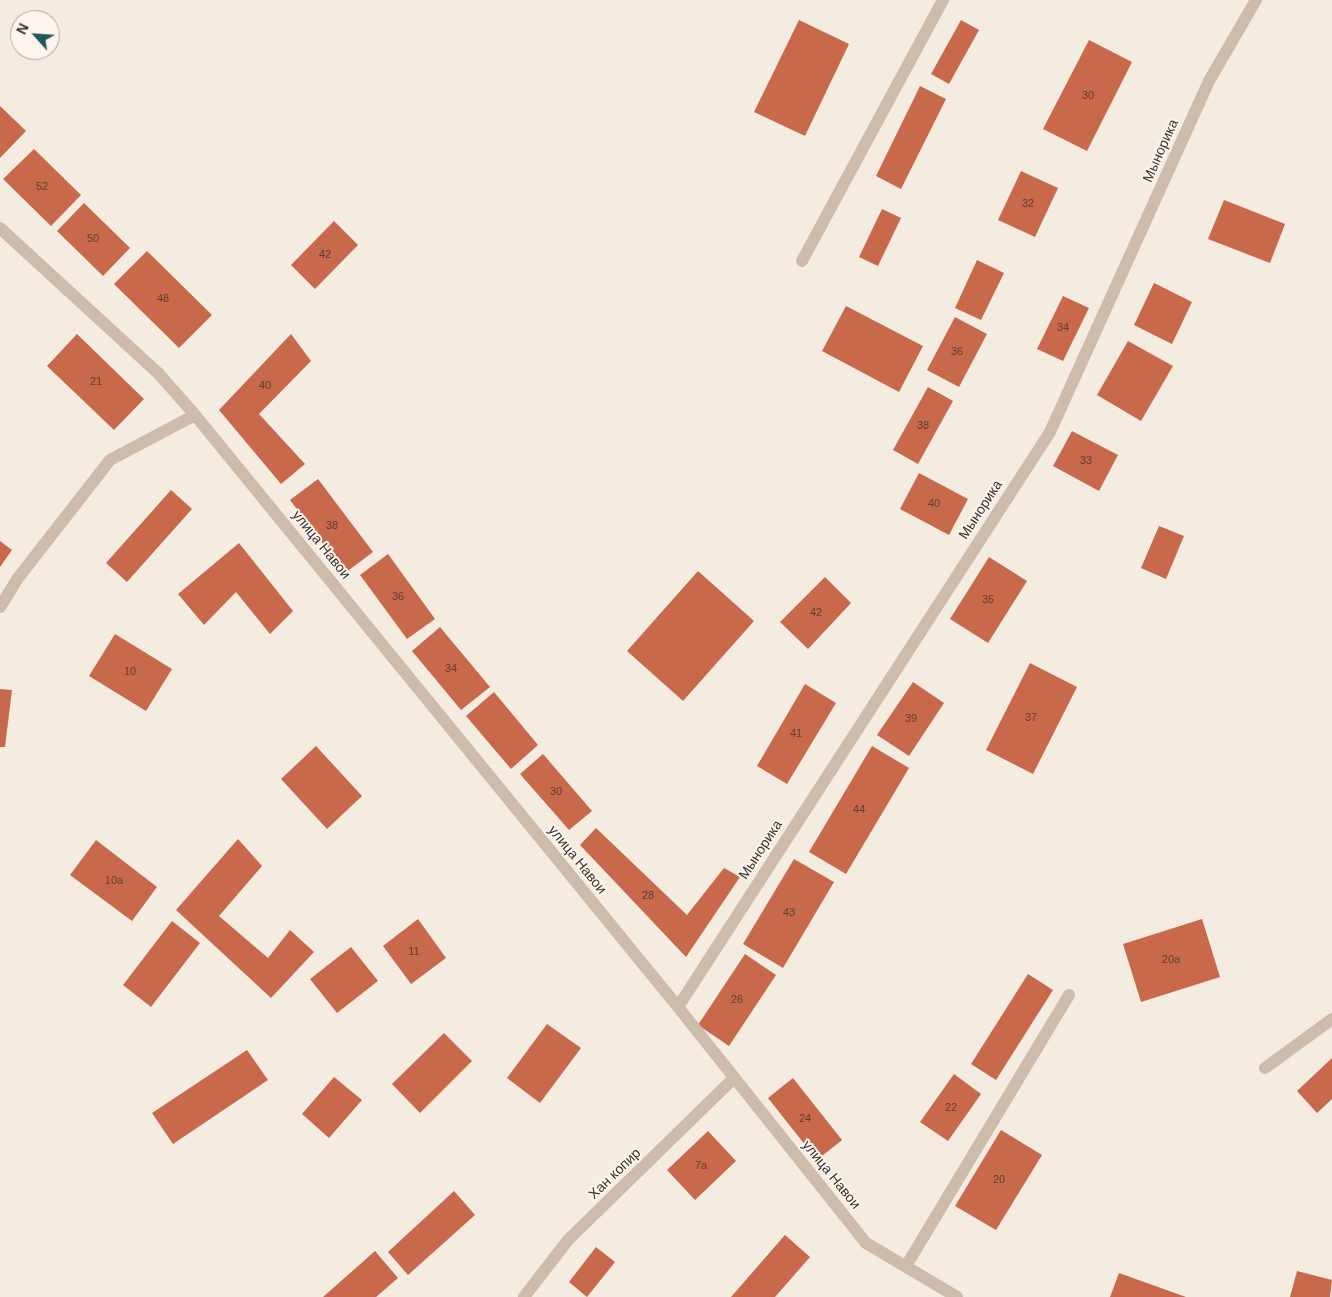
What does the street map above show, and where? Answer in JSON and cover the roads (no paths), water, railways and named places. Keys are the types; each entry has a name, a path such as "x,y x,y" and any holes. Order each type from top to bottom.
{"street":[{"path":"802,261 943,0"},
{"name":"Мынорика","path":"678,1007 1050,432 1209,80 1256,0"},
{"name":"улица Навои","path":"0,228 160,374 195,415 678,1007 866,1243 957,1297"},
{"path":"0,607 18,578 110,460 195,415"},
{"path":"906,1266 1069,994"},
{"path":"1265,1068 1332,1019"},
{"name":"Хан копир","path":"524,1297 568,1240 734,1078"}]}
